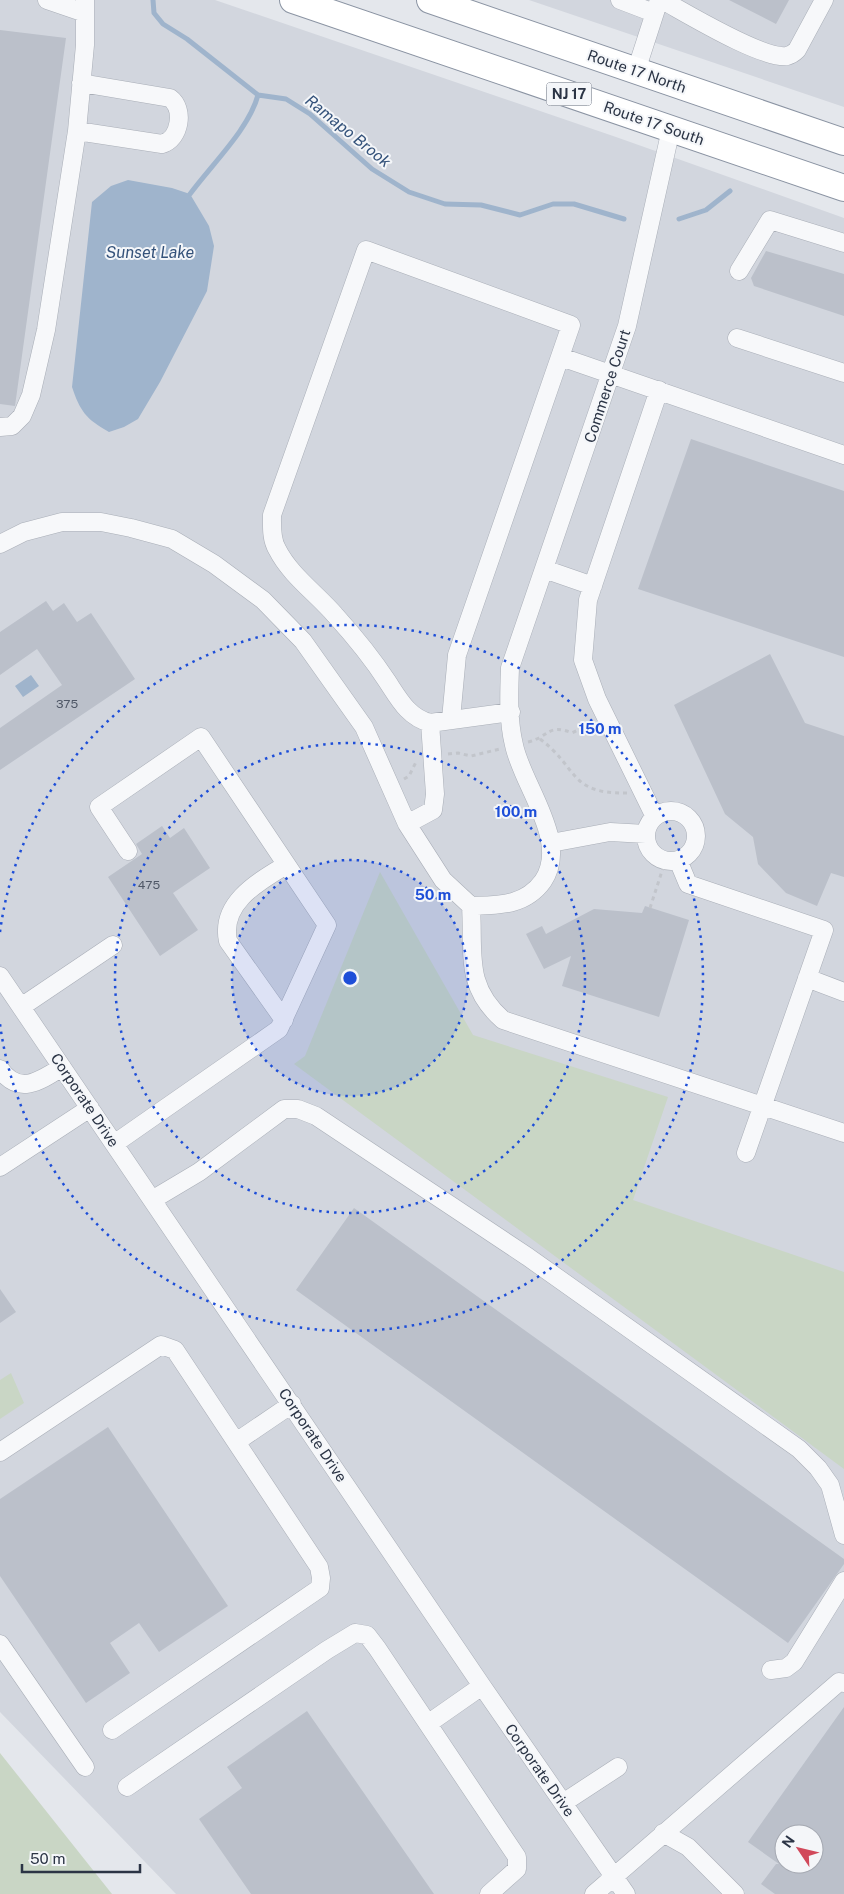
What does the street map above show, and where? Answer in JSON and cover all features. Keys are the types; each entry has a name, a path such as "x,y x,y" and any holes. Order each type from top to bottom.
{"highway":[{"name":"Route 17 South","path":"293,0 844,188"},
{"name":"Route 17 North","path":"430,0 844,142"}],"street":[{"path":"0,427 12,426 22,416 31,395 46,330 77,131 85,45 85,7 48,0"},
{"path":"620,0 659,4 744,44 780,56 786,56 797,50 824,0"},
{"path":"636,71 659,4"},
{"path":"77,131 162,144 170,142 176,134 180,110 177,103 170,98 81,83"},
{"name":"Commerce Court","path":"551,843 514,745 510,668 627,326 671,129"},
{"path":"739,271 770,220 844,243"},
{"path":"451,719 457,655 571,325 366,250 272,515 272,528 276,547 289,568 335,615 371,656 411,714 419,720 430,723 511,712"},
{"path":"737,338 844,373"},
{"path":"560,357 844,455"},
{"path":"655,817 606,717 584,660 586,613 593,586 659,390"},
{"path":"0,544 24,532 62,522 101,522 172,539 214,564 263,600 303,641 364,728 407,824 443,880 471,906 497,905 522,900 536,890 550,870 551,843 610,832 646,834"},
{"path":"544,569 593,586"},
{"path":"407,824 433,810 435,794 430,723"},
{"path":"114,1144 279,1030 327,925 201,738 99,806 128,851"},
{"path":"672,860 687,855 693,847 696,838 695,828 690,820 682,814 673,811 663,812 648,824 647,844 652,852 672,860 688,884 824,930 746,1154"},
{"path":"284,1020 228,941 226,929 228,918 250,888 286,865"},
{"path":"471,906 473,978 487,1006 503,1020 844,1133"},
{"path":"21,1007 113,945"},
{"name":"Corporate Drive","path":"0,976 482,1686 626,1894"},
{"path":"807,978 844,992"},
{"path":"0,1068 10,1081 30,1084 62,1067"},
{"path":"0,1167 90,1108"},
{"path":"152,1200 200,1172 284,1109 298,1109 316,1116 528,1257 798,1449 818,1468 830,1484 844,1535"},
{"path":"0,1452 161,1344 175,1350 319,1568 320,1588 112,1730"},
{"path":"236,1442 292,1404"},
{"path":"771,1670 786,1668 794,1662 844,1581"},
{"path":"127,1787 355,1633 367,1635 378,1648 429,1723 517,1857 517,1869 489,1894"},
{"path":"0,1644 85,1767"},
{"path":"594,1894 839,1682 844,1682"},
{"path":"429,1723 482,1686"},
{"path":"563,1803 618,1767"},
{"path":"663,1833 688,1847 735,1894"}],"path":[{"path":"390,786 409,776 417,762 424,756 458,753 471,756 540,740 551,729 561,728 572,733 606,717"},
{"path":"540,740 555,750 578,781 590,790 624,794 644,793"},
{"path":"650,908 672,860"}],"shaded area":[{"path":"0,0 215,0 616,137 844,218 844,1894 176,1894 0,1712"},
{"path":"529,0 844,0 844,107"}],"green space":[{"path":"380,872 473,1035 668,1097 633,1200 844,1272 844,1469 294,1064 305,1056"},
{"path":"11,1373 24,1403 0,1419 0,1380"},
{"path":"0,1753 112,1894 0,1894"}],"water":[{"name":"Sunset Lake","path":"128,180 172,188 190,194 209,226 214,246 207,291 160,382 138,419 124,427 109,432 85,414 72,387 92,202 111,186"},
{"path":"31,675 39,686 23,697 15,686"}],"building":[{"path":"729,0 789,0 776,24"},
{"path":"0,30 66,38 15,406 0,404"},
{"path":"766,251 844,274 844,316 754,286 751,278"},
{"path":"691,439 844,491 844,657 638,589"},
{"path":"46,601 53,611 64,603 77,622 91,613 135,679 0,770 0,728 62,685 37,649 0,675 0,632"},
{"path":"770,654 805,723 844,736 844,877 831,873 817,906 786,893 758,864 753,837 725,814 674,705"},
{"path":"162,826 170,838 184,828 210,868 173,893 198,930 160,956 108,877 142,854 136,844"},
{"path":"645,906 689,920 659,1017 562,986 571,956 544,969 526,934 542,926 546,934 594,909 642,913"},
{"path":"354,1208 844,1559 844,1564 788,1643 296,1290"},
{"path":"0,1289 16,1312 0,1323"},
{"path":"108,1427 228,1606 159,1652 139,1623 110,1643 130,1673 86,1703 0,1576 0,1499"},
{"path":"844,1707 844,1894 775,1894 761,1884 774,1867 774,1874 824,1874 824,1824 774,1824 774,1860 748,1842"},
{"path":"307,1711 434,1894 251,1894 199,1819 242,1788 227,1767"}],"waterway":[{"name":"Ramapo Brook","path":"153,0 154,13 163,24 187,39 258,95 247,121 190,194"},
{"name":"Ramapo Brook","path":"258,95 286,99 310,114 372,169 409,192 445,204 481,205 520,215 553,204 574,204 624,219"},
{"name":"Ramapo Brook","path":"679,219 706,210 730,191"}]}
